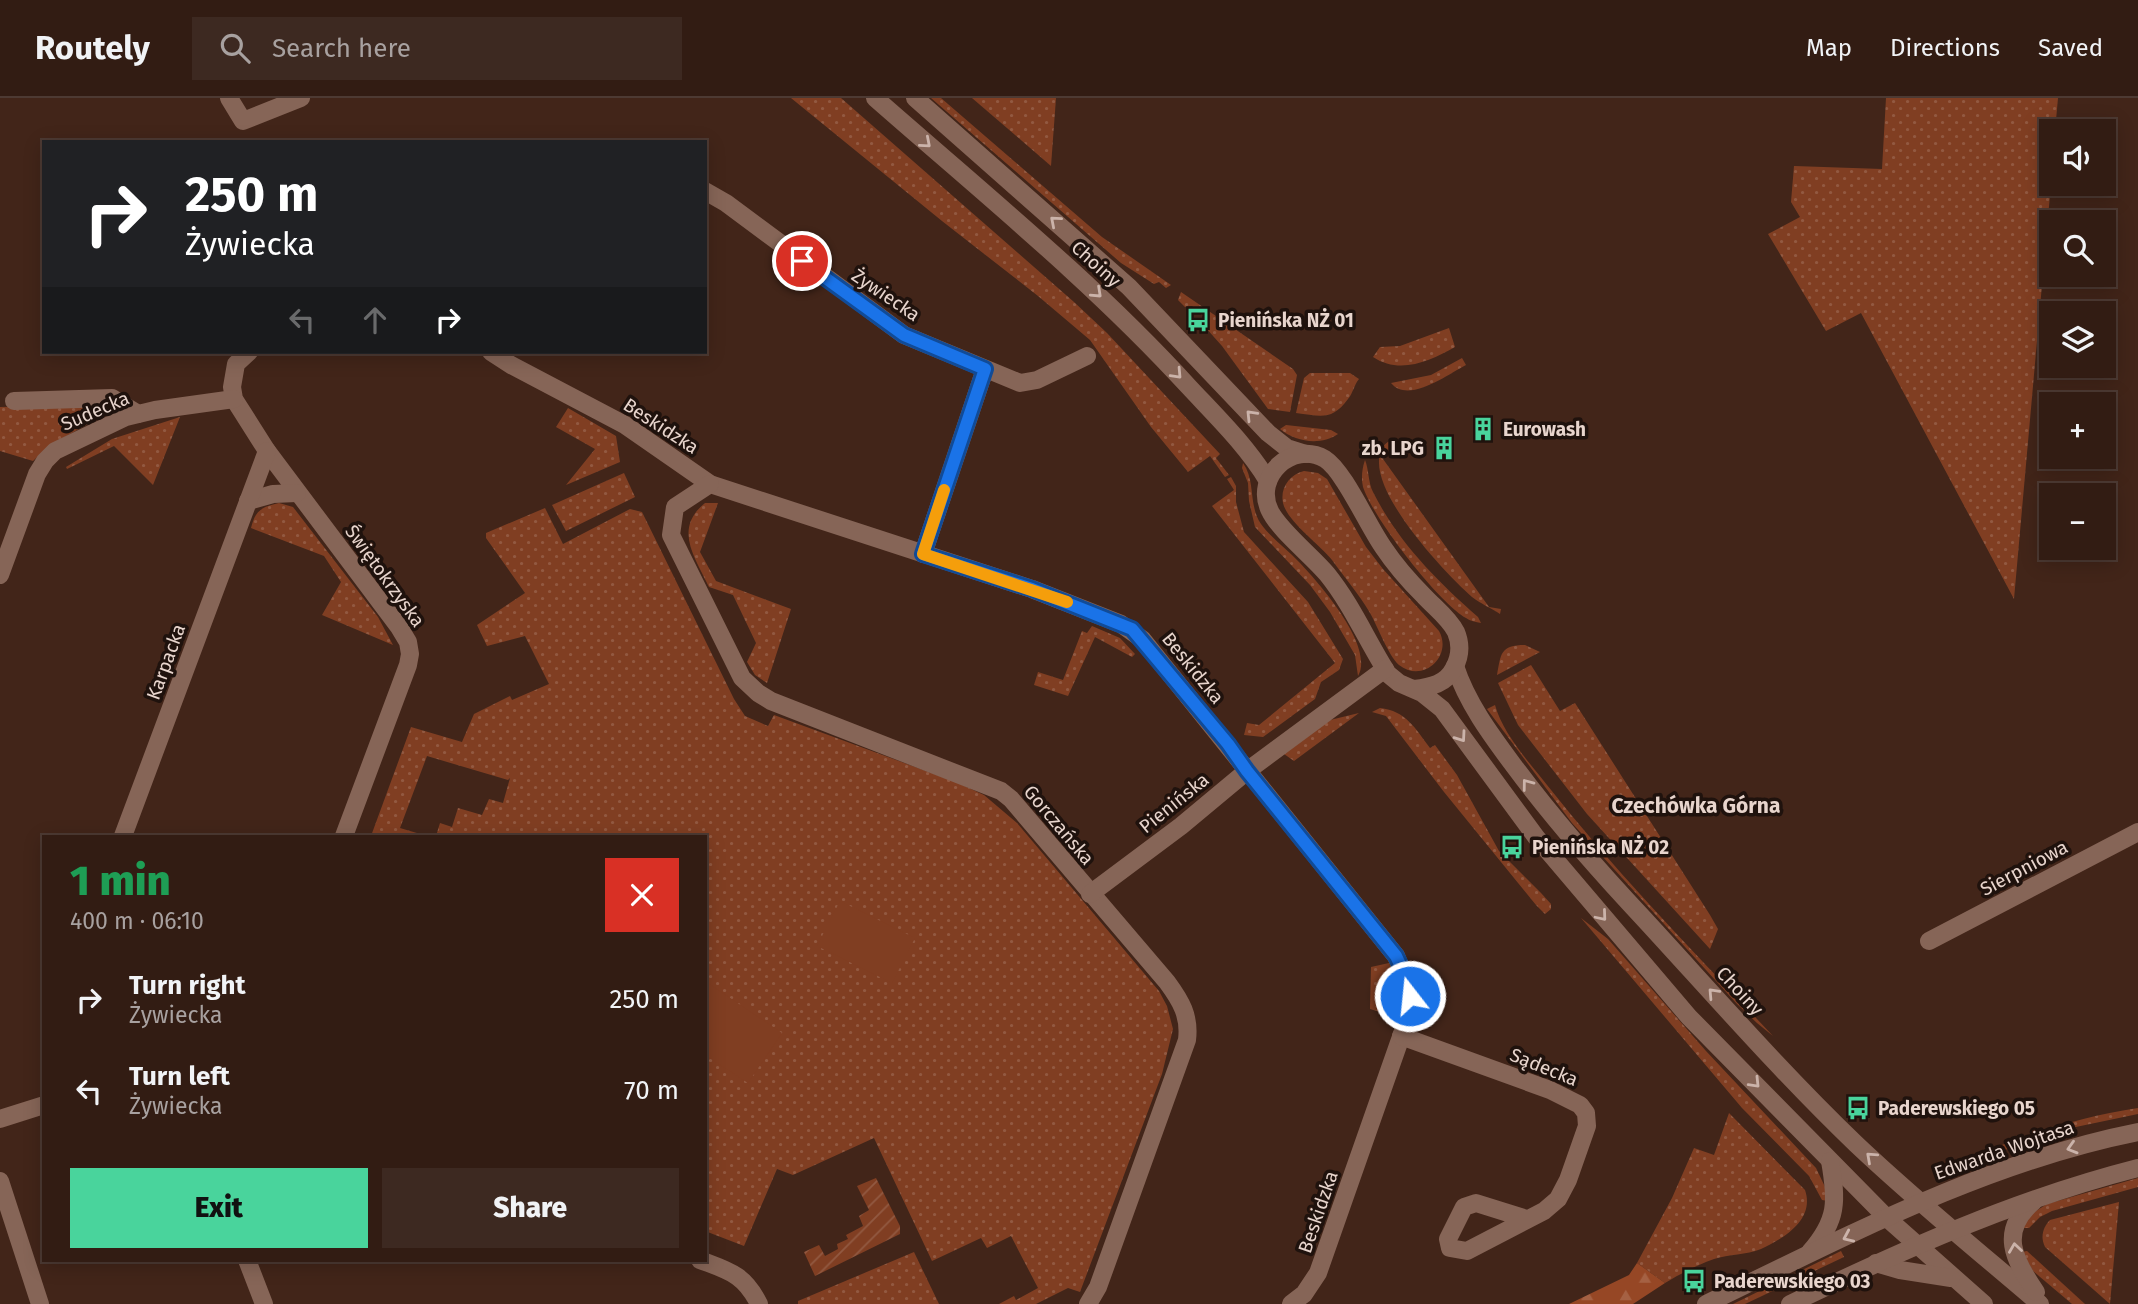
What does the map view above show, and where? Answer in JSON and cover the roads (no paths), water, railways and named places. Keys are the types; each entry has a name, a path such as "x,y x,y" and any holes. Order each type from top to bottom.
{"street":[{"path":"229,98 243,121 301,98"},
{"name":"Choiny","path":"875,98 1116,311 1233,435 1268,481"},
{"name":"Choiny","path":"915,98 1129,287 1277,440 1293,450 1317,455 1332,465 1389,556 1450,624 1458,641 1459,652 1455,666 1469,699 1495,740 1588,858 1809,1097 1921,1203 2042,1304"},
{"name":"Żywiecka","path":"707,192 726,203 904,335 1020,383 1037,380 1087,356"},
{"path":"234,399 232,387 236,364 247,354"},
{"name":"Beskidzka","path":"495,354 625,425 710,484 1032,589 1132,629 1228,744 1402,965 1408,985 1410,1004 1401,1036 1318,1273 1304,1294 1291,1304"},
{"path":"923,554 985,369"},
{"path":"14,401 112,398 138,414"},
{"name":"Sudecka","path":"0,575 37,474 55,451 126,417 155,410 234,399"},
{"name":"Świętokrzyska","path":"234,399 267,451 408,642 410,654 344,835"},
{"name":"Karpacka","path":"123,835 267,451"},
{"path":"1306,454 1282,461 1272,471 1266,498 1271,514 1311,555 1342,594 1385,669 1399,683 1428,697 1442,709 1511,806 1689,1017 1888,1219 1984,1304"},
{"name":"Gorczańska","path":"710,484 675,507 671,535 742,678 771,701 1001,791 1020,809 1179,998 1189,1025 1187,1041 1098,1287 1088,1304"},
{"path":"248,501 273,494 297,492"},
{"path":"1414,689 1442,683 1455,666"},
{"name":"Pienińska","path":"1090,894 1181,826 1247,771 1385,669"},
{"name":"Sierpniowa","path":"1929,941 2138,832"},
{"name":"Sądecka","path":"1401,1036 1550,1090 1580,1105 1586,1114 1587,1126 1568,1180 1558,1199 1544,1211 1527,1219"},
{"path":"0,1119 42,1106"},
{"name":"Edwarda Wojtasa","path":"1706,1304 1921,1203 2011,1167 2089,1143 2138,1132"},
{"path":"1808,1255 1827,1230 1835,1207 1830,1161"},
{"path":"1790,1304 1952,1229 2041,1196 2138,1168"},
{"path":"0,1181 40,1304"},
{"path":"2041,1196 2024,1210 2016,1221 2013,1243 2019,1266 2042,1304"},
{"path":"248,1262 264,1304"},
{"path":"706,1262 742,1278 759,1304"},
{"path":"1876,1263 1954,1279"}],"place":[{"name":"Pienińska NŻ 01","path":"1198,320"},
{"name":"Eurowash","path":"1483,429"},
{"name":"zb. LPG","path":"1444,448"},
{"name":"Pienińska NŻ 02","path":"1512,847"},
{"name":"Paderewskiego 05","path":"1858,1108"},
{"name":"Paderewskiego 03","path":"1694,1281"}],"district":[{"name":"Czechówka Górna","path":"1696,806"}]}
